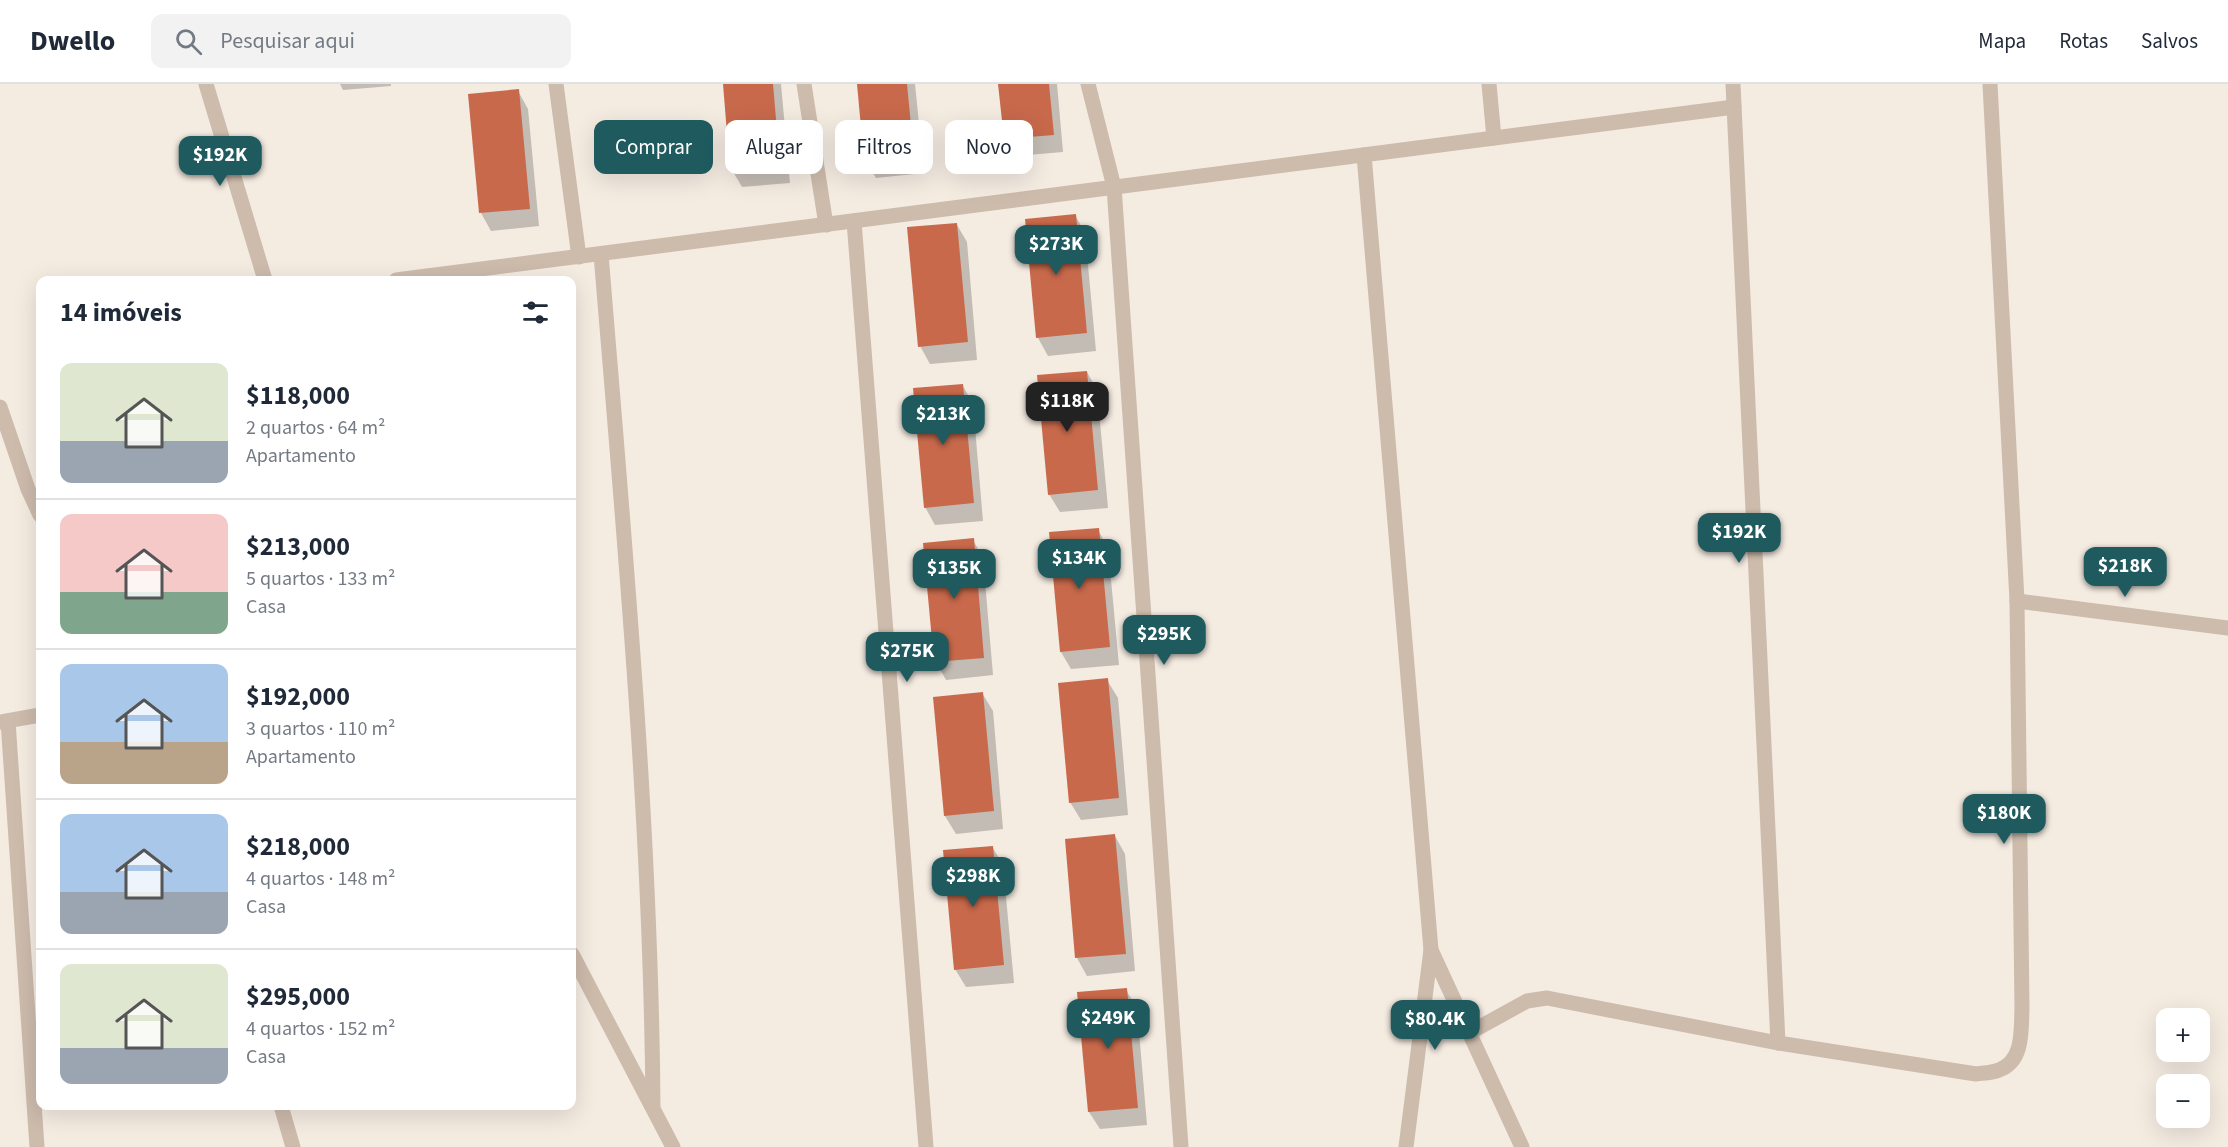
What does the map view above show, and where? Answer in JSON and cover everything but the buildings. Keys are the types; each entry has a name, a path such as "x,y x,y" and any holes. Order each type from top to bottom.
{"street":[{"path":"206,84 264,276"},
{"path":"556,84 579,257"},
{"path":"804,84 826,225"},
{"path":"1088,84 1114,187 1181,1147"},
{"path":"1489,84 1494,138"},
{"path":"1733,84 1778,1043"},
{"path":"1469,1032 1527,1001 1547,998 1778,1043 1976,1074 2000,1070 2016,1058 2021,1037 2022,1008 2018,601 1990,84"},
{"path":"428,276 1734,106"},
{"path":"1364,155 1431,950 1406,1147"},
{"path":"854,221 926,1147"},
{"path":"601,254 642,770 652,986 653,1108"},
{"path":"0,407 36,506"},
{"path":"2018,601 2228,628"},
{"path":"36,716 4,722 37,1147"},
{"path":"1431,950 1522,1147"},
{"path":"576,962 673,1147"},
{"path":"282,1110 293,1147"}]}
